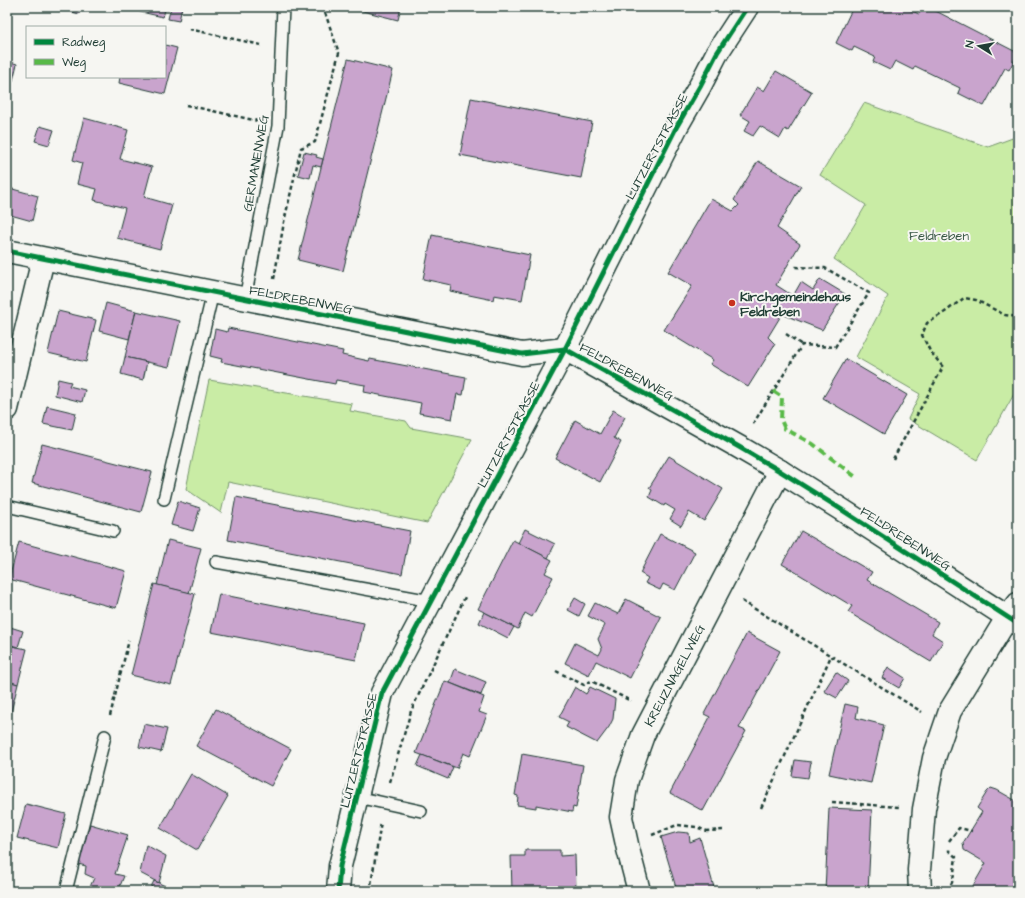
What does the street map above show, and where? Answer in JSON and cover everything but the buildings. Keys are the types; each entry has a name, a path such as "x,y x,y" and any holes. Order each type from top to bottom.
{"street":[{"name":"LUTZERTSTRASSE","path":"338,891 340,866 382,693 565,349 677,126 717,53 747,7"},
{"name":"FELDREBENWEG","path":"7,252 522,354 565,349 780,471 1014,615"},
{"path":"7,409 43,259"},
{"name":"KREUZNAGELWEG","path":"639,891 621,817 627,783 643,735 780,471"},
{"path":"920,891 919,870 924,809 934,758 950,711 1014,615"}],"lane":[{"name":"GERMANENWEG","path":"245,299 278,126 283,7"},
{"path":"164,499 213,292"},
{"path":"7,506 113,531"},
{"path":"216,562 431,601"},
{"path":"66,891 105,736"},
{"path":"357,797 421,811"}],"path":[{"path":"270,304 284,222 301,148 315,142 339,53 323,7"},
{"path":"189,29 281,49"},
{"path":"186,105 278,126"},
{"path":"786,334 802,345 835,347 869,292 825,268 795,268"},
{"path":"893,459 943,367 930,351 922,335 927,322 945,312 964,298 976,300 1004,315 1018,317"},
{"path":"739,447 802,345"},
{"path":"720,587 945,726"},
{"path":"370,891 384,802 411,711 467,594"},
{"path":"105,736 129,640"},
{"path":"761,808 831,655"},
{"path":"556,671 584,685 591,681 654,713"},
{"path":"832,802 924,809"},
{"path":"627,844 677,825 696,827 707,831 722,830"},
{"path":"948,891 952,880 956,857 949,851 949,840 959,828 972,831"}],"green space":[{"name":"Feldreben","path":"864,103 988,147 1018,136 1018,387 977,460 908,419 920,394 856,357 888,296 834,259 866,205 820,175"},
{"path":"209,380 352,404 350,411 406,421 411,428 472,439 427,523 228,482 221,513 186,489"}],"marked path":[{"path":"773,391 782,397 781,420 785,429 813,444 857,478"}],"cycle path":[{"path":"338,891 340,866 382,693 565,349 677,126 717,53 747,7"},
{"path":"7,251 522,354 565,349 780,471 1018,624"}],"place":[{"name":"Kirchgemeindehaus Feldreben","path":"732,303"}]}
